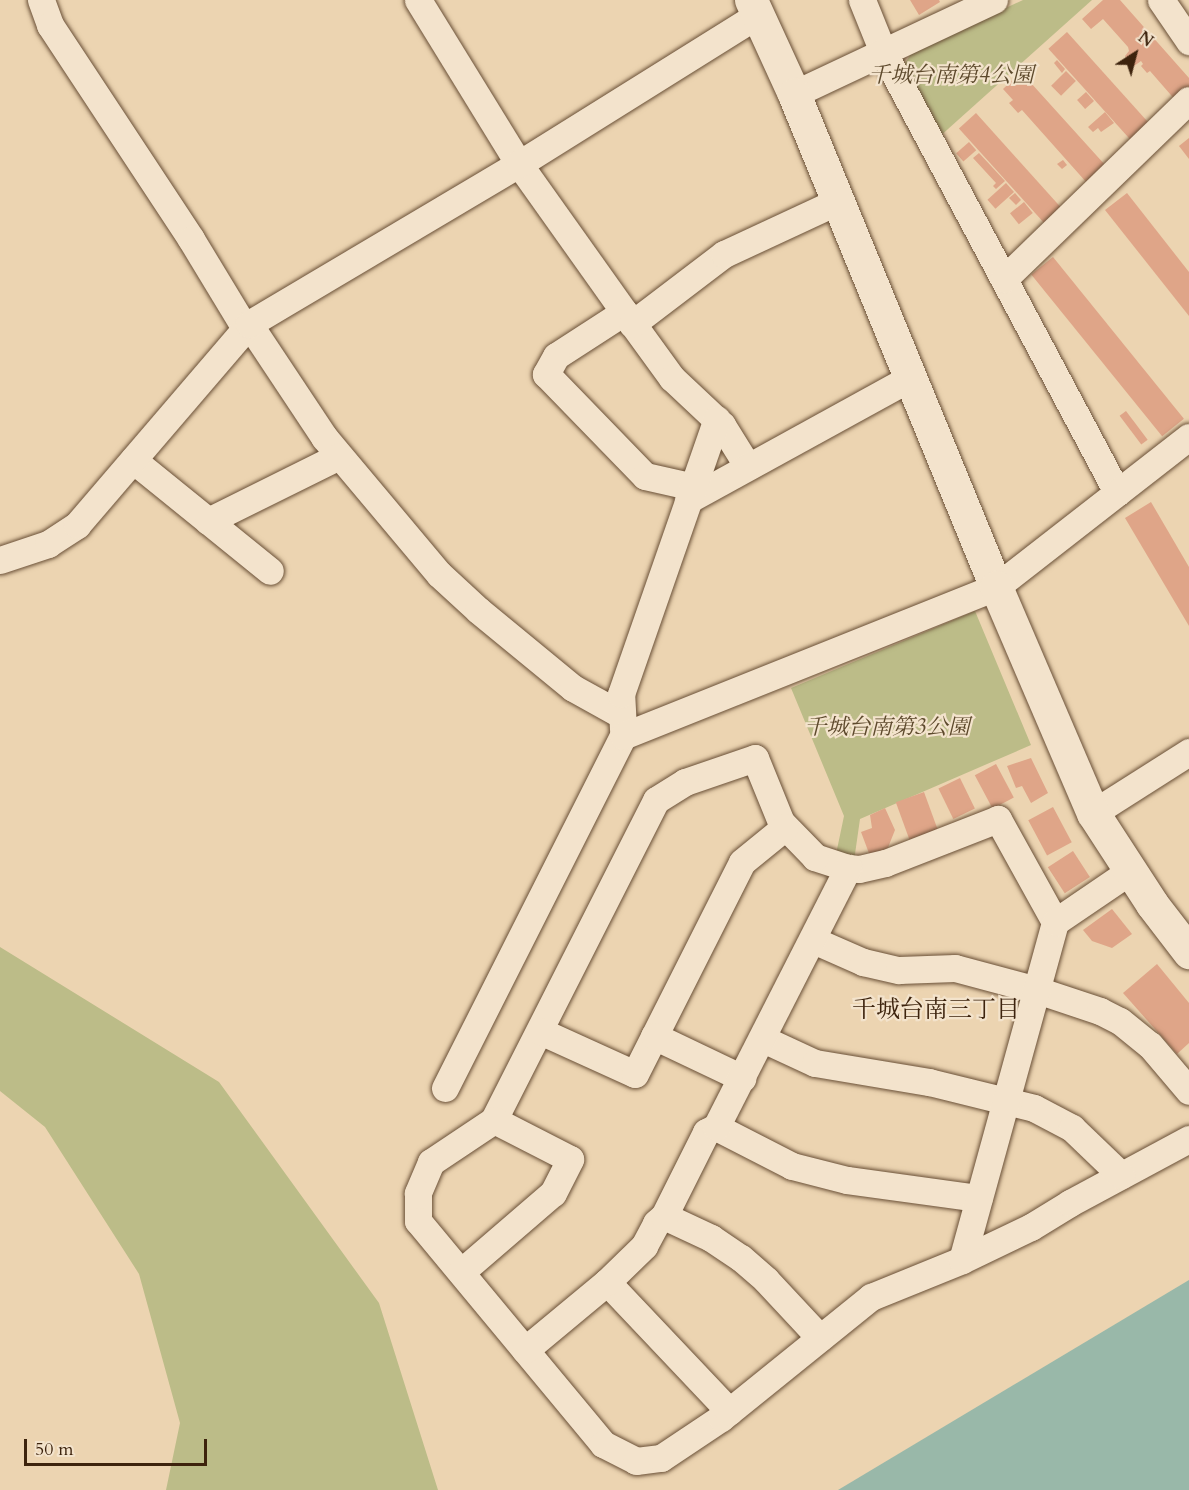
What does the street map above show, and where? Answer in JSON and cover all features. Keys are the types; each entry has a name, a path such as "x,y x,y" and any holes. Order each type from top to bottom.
{"street":[{"path":"41,0 50,25 247,326 339,456 439,574 478,610 622,726"},
{"path":"418,0 519,164 672,378 717,419 748,467"},
{"path":"862,0 884,52 1117,493"},
{"path":"794,94 994,0"},
{"path":"1161,0 1189,41"},
{"path":"0,560 48,543 77,525 247,326 519,164 754,8 794,94 996,587 1094,813 1130,871 1189,952"},
{"path":"1004,279 1189,100"},
{"path":"838,201 724,254 628,318 556,356 546,374 645,476 691,493 748,467 910,378"},
{"path":"444,1088 622,726 621,694 717,419"},
{"path":"622,726 996,587 1189,437"},
{"path":"208,521 339,456"},
{"path":"133,460 270,571"},
{"path":"1094,813 1189,752"},
{"path":"1055,922 998,819 885,863 859,869 848,868 815,857 780,822 755,758 685,782 656,800 494,1120 431,1162 418,1193 418,1221 603,1444 636,1461 661,1458 729,1411 871,1297 962,1260 1031,1227 1189,1139"},
{"path":"540,1030 635,1074 742,862 785,827"},
{"path":"525,1350 607,1282 644,1246 657,1223 664,1216 706,1132 716,1127 763,1039 848,868"},
{"path":"962,1260 1055,922 1130,871"},
{"path":"813,940 863,962 899,970 955,968 1037,990 1100,1011 1120,1021 1150,1045 1189,1091"},
{"path":"654,1036 742,1078"},
{"path":"763,1039 815,1063 929,1082 1035,1108 1072,1128 1121,1175"},
{"path":"461,1272 553,1193 570,1159 494,1120"},
{"path":"716,1127 792,1166 847,1180 979,1198"},
{"path":"664,1216 711,1238 741,1258 766,1280 820,1338"},
{"path":"607,1282 729,1411"}],"green space":[{"name":"千城台南第4公園","path":"1023,0 1092,0 938,138 902,68 912,52"},
{"name":"千城台南第3公園","path":"975,611 1031,745 860,819 854,861 835,859 844,816 791,688"},
{"path":"0,947 219,1082 379,1303 438,1490 166,1490 180,1423 139,1274 45,1127 0,1091"}],"shaded area":[{"path":"1189,1280 1189,1490 838,1490"}],"building":[{"path":"910,0 939,0 940,2 919,15"},
{"path":"1103,0 1120,0 1189,78 1189,92 1177,102 1150,71 1147,73 1141,66 1143,64 1141,61 1134,66 1125,56 1129,51 1128,47 1103,19 1091,29 1082,19"},
{"path":"1067,32 1151,126 1133,142 1048,49"},
{"path":"1057,60 1065,69 1062,73 1054,63"},
{"path":"1066,71 1076,81 1061,96 1051,86"},
{"path":"1021,72 1106,166 1087,183 1022,110 1018,113 1009,103 1013,100 1003,89"},
{"path":"1086,92 1094,101 1085,109 1077,100"},
{"path":"1105,112 1114,123 1101,132 1098,128 1093,132 1088,127"},
{"path":"976,113 1061,207 1044,223 959,128"},
{"path":"1189,138 1189,159 1179,146"},
{"path":"969,142 976,150 963,161 956,153"},
{"path":"979,153 1005,181 996,189 993,186 996,183 973,158"},
{"path":"1063,160 1067,165 1062,169 1057,164"},
{"path":"1006,183 1014,192 995,209 987,200"},
{"path":"1015,193 1021,200 1016,205 1009,198"},
{"path":"1127,193 1189,272 1189,316 1105,210"},
{"path":"1024,202 1033,213 1019,224 1010,213"},
{"path":"1053,257 1184,419 1162,436 1031,275"},
{"path":"1126,411 1148,440 1141,445 1120,416"},
{"path":"1151,502 1189,567 1189,626 1125,518"},
{"path":"1031,758 1048,793 1031,803 1022,786 1016,788 1007,766"},
{"path":"996,764 1014,798 993,809 975,775"},
{"path":"960,778 975,809 953,819 938,789"},
{"path":"924,792 938,830 909,840 896,802"},
{"path":"1053,807 1072,842 1047,855 1028,820"},
{"path":"885,808 895,830 887,850 870,856 861,832 872,828 870,815"},
{"path":"1073,851 1090,877 1065,893 1048,867"},
{"path":"1112,909 1132,934 1112,948 1092,941 1083,930"},
{"path":"1157,964 1189,1003 1189,1043 1177,1054 1123,993"}],"district":[{"name":"千城台南三丁目","path":"936,1010"}]}
